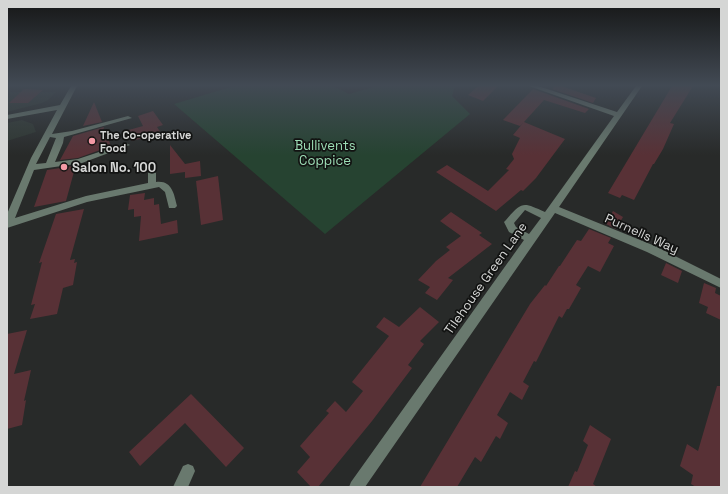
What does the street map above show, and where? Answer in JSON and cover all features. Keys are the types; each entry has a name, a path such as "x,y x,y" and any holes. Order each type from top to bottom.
{"street":[{"path":"7,117 51,109"},
{"path":"7,224 30,168 61,109"},
{"path":"601,109 619,115"},
{"name":"Tilehouse Green Lane","path":"356,487 623,109"},
{"path":"46,137 73,134 128,118"},
{"path":"50,165 59,143 60,135"},
{"path":"30,168 79,161 126,145"},
{"path":"152,174 152,186"},
{"path":"7,224 86,199 152,186 165,185 169,188 172,206"},
{"name":"Purnells Way","path":"530,239 512,229 509,222 521,208 526,207 549,212 650,249 721,284"},
{"path":"180,487 188,471"}],"shaded area":[{"path":"7,109 18,109 7,112"},
{"path":"22,120 33,124 36,132 7,141 7,123"}],"green space":[{"name":"Bullivents Coppice","path":"180,109 465,109 470,114 325,234"}],"building":[{"path":"91,109 97,109 102,122 83,126"},
{"path":"514,109 536,109 524,122 565,139 536,178 523,191 521,190 496,211 436,172 447,165 488,191 509,170 506,169 514,159 512,154 520,138 513,135 523,123 520,126 503,120"},
{"path":"573,109 589,109 585,113"},
{"path":"658,109 679,109 670,123 674,124 663,149 653,164 634,200 622,195 620,198 608,193"},
{"path":"153,111 163,125 157,127 161,133 132,141 125,131 143,126 138,116"},
{"path":"104,127 102,135 106,133 111,146 78,158 60,160 73,136"},
{"path":"170,145 185,164 200,161 201,176 185,178 185,172 170,174"},
{"path":"80,165 79,167 75,168 66,201 34,207 47,170"},
{"path":"218,176 223,220 201,225 196,181"},
{"path":"145,193 144,200 154,198 154,205 159,204 161,224 177,220 178,233 139,241 141,216 134,217 134,209 128,210 130,195"},
{"path":"84,209 70,260 75,259 74,263 77,262 73,285 63,288 57,314 30,319 35,304 31,305 42,262 39,263 56,214"},
{"path":"613,211 623,217 616,229 606,224"},
{"path":"451,212 482,233 479,235 492,244 448,278 453,280 437,300 425,293 430,287 418,280 436,261 450,250 446,247 461,236 440,221"},
{"path":"589,229 611,238 608,243 614,246 600,272 588,266 576,285 581,288 562,318 559,316 536,362 534,361 523,382 529,386 522,400 510,392 497,415 508,423 500,439 496,436 481,462 475,457 457,487 420,487 530,304 545,285 546,286 577,240 581,241"},
{"path":"666,263 682,271 678,283 661,275"},
{"path":"704,283 716,288 715,293 721,296 721,320 706,313 708,307 699,303"},
{"path":"420,307 439,322 420,341 424,344 408,365 412,368 372,421 318,487 311,487 297,472 310,457 300,446 329,413 326,411 335,401 346,412 363,391 352,382 389,336 376,327 384,317 399,327"},
{"path":"27,330 14,374 31,370 24,401 26,400 22,425 7,429 7,334"},
{"path":"717,386 721,386 721,487 696,487 691,484 693,475 680,466 687,444 698,451"},
{"path":"191,394 244,448 226,467 185,423 140,466 129,452"},
{"path":"590,425 611,439 593,484 597,487 568,487 575,471 577,472 588,445 583,441"}],"place":[{"name":"The Co-operative Food","path":"92,141"},
{"name":"Salon No. 100","path":"64,167"}]}
